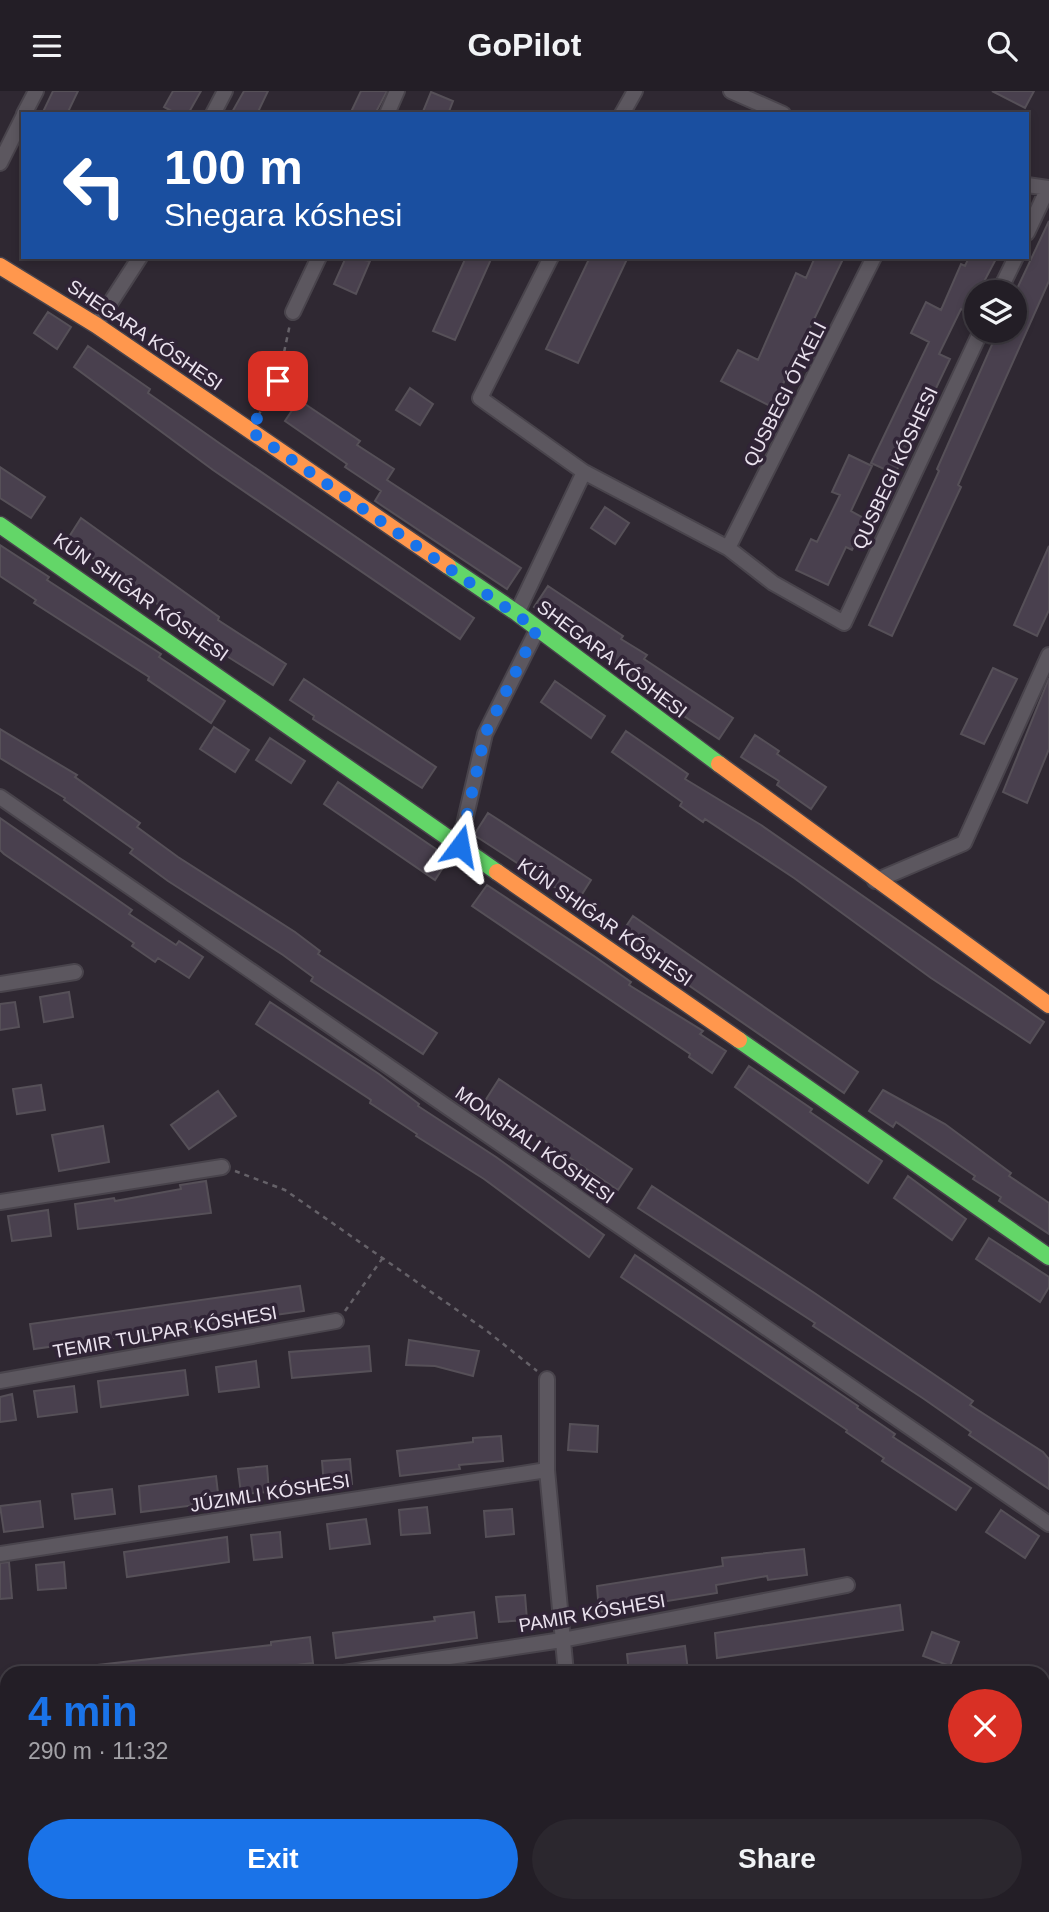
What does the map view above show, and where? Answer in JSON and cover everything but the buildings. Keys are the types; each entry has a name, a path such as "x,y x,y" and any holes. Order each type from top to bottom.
{"street":[{"path":"26,112 36,91"},
{"path":"214,112 225,91"},
{"path":"388,112 397,91"},
{"path":"623,112 635,91"},
{"path":"731,91 778,112"},
{"path":"0,163 21,121"},
{"path":"1029,185 1049,188 1029,229"},
{"path":"96,325 139,259"},
{"path":"293,312 318,259"},
{"path":"550,259 480,398 584,472 728,548"},
{"name":"QUSBEGI ÓTKELI","path":"728,548 873,259"},
{"path":"1005,280 1015,259"},
{"name":"SHEGARA KÓSHESI","path":"0,266 96,325 517,613 875,881 1049,1005"},
{"name":"QUSBEGI KÓSHESI","path":"728,548 773,583 844,623 975,343"},
{"path":"517,613 584,472"},
{"path":"0,525 1049,1257"},
{"path":"460,846 485,734 537,629"},
{"path":"875,881 964,843 1049,655"},
{"path":"0,797 1049,1524"},
{"path":"0,984 75,972"},
{"path":"0,1202 222,1167"},
{"name":"TEMIR TULPAR KÓSHESI","path":"0,1381 336,1321"},
{"path":"547,1379 547,1470 565,1666"},
{"name":"JÚZIMLI KÓSHESI","path":"0,1554 547,1470"},
{"name":"PAMIR KÓSHESI","path":"390,1666 562,1640 847,1585"}],"path":[{"path":"250,431 278,381 293,312"},
{"path":"222,1167 285,1190 487,1331 547,1379"},
{"path":"336,1321 365,1286 382,1258"}],"traffic: fast":[{"path":"0,525 497,872"},
{"path":"448,566 517,613 719,764"},
{"path":"739,1040 1049,1257"}],"traffic: slow":[{"path":"0,266 96,325 448,566"},
{"path":"719,764 1049,1005"},
{"path":"497,872 739,1040"}],"route":[{"path":"278,381 250,431 537,629 485,734 460,846"}]}
